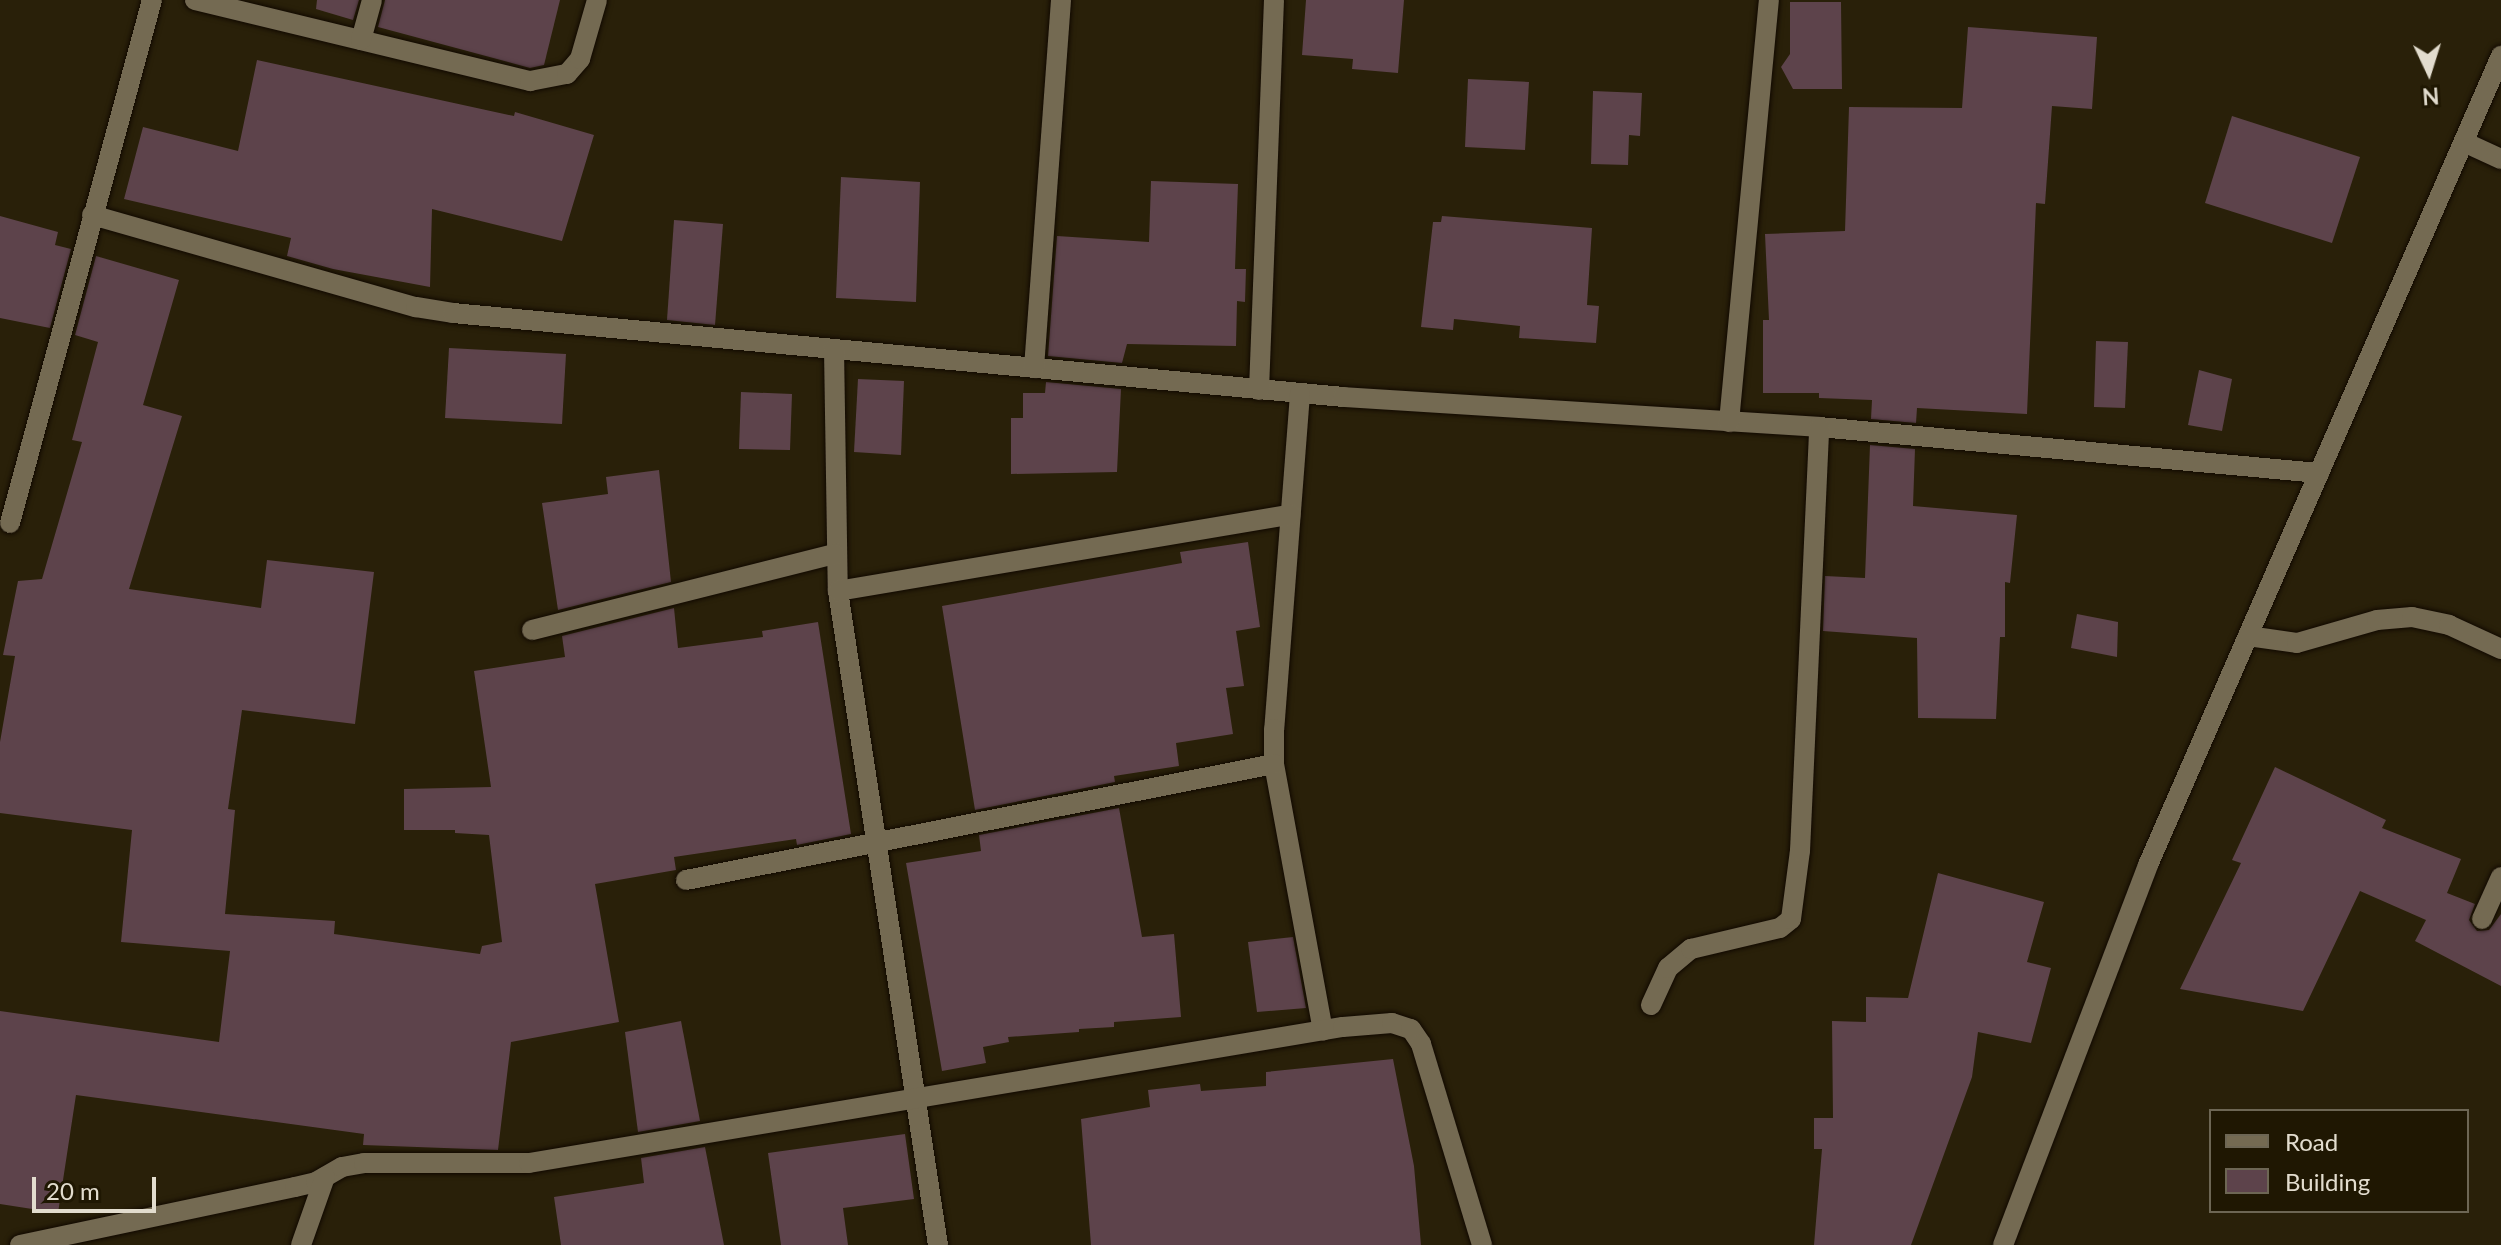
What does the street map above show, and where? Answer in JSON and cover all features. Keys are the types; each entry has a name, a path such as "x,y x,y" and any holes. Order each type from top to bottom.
{"street":[{"path":"10,523 152,0"},
{"path":"195,0 530,81 567,74 580,59 597,0"},
{"path":"361,40 372,0"},
{"path":"1034,368 1061,0"},
{"path":"1259,390 1274,0"},
{"path":"1729,422 1769,0"},
{"path":"2003,1245 2148,865 2501,56"},
{"path":"2464,142 2501,159"},
{"path":"92,215 416,307 1300,394 1819,427 2319,473"},
{"path":"834,349 838,591 938,1245"},
{"path":"1300,394 1274,764 1323,1031"},
{"path":"1651,1005 1668,968 1691,949 1780,928 1791,919 1800,851 1819,427"},
{"path":"838,591 1291,514"},
{"path":"532,630 835,554"},
{"path":"2248,636 2297,643 2377,620 2412,617 2449,625 2501,649"},
{"path":"686,880 876,840 1274,764"},
{"path":"2482,919 2501,877"},
{"path":"20,1245 295,1187 325,1177 342,1167 364,1163 529,1163 1323,1031 1392,1023 1411,1029 1421,1044 1482,1245"},
{"path":"301,1245 325,1177"}],"building":[{"path":"317,0 359,0 353,20 316,9"},
{"path":"385,0 560,0 544,65 530,68 378,27"},
{"path":"1306,0 1404,0 1398,73 1352,69 1353,59 1302,55"},
{"path":"1790,2 1841,2 1842,89 1793,89 1781,67 1790,54"},
{"path":"1968,27 2097,37 2092,109 2052,106 2045,204 2036,203 2027,414 1917,408 1916,423 1871,419 1872,400 1819,398 1819,393 1763,393 1763,320 1769,320 1765,234 1845,231 1849,107 1962,108"},
{"path":"257,60 514,116 515,112 594,135 562,241 432,209 430,287 333,269 287,256 291,238 124,199 143,127 238,151"},
{"path":"1468,79 1529,82 1525,150 1465,147"},
{"path":"1593,91 1642,93 1640,136 1629,135 1628,165 1591,164"},
{"path":"2232,116 2360,157 2332,243 2205,203"},
{"path":"841,177 920,182 916,302 836,298"},
{"path":"1151,181 1238,184 1235,269 1246,269 1245,302 1237,301 1236,346 1127,344 1122,363 1048,356 1057,236 1149,242"},
{"path":"0,216 58,232 55,245 71,249 50,328 0,318"},
{"path":"1442,216 1592,228 1587,305 1599,306 1596,343 1519,338 1520,326 1454,319 1453,330 1421,327 1433,222 1441,222"},
{"path":"674,220 723,224 715,325 667,320"},
{"path":"96,256 179,280 143,405 182,416 129,589 261,608 267,560 374,572 355,724 242,710 228,809 235,810 225,914 335,921 334,934 480,954 482,946 502,942 489,835 455,833 455,830 404,830 404,789 491,787 474,671 565,657 562,636 674,608 678,648 763,637 762,631 818,622 851,834 797,845 796,839 674,857 676,870 595,884 619,1022 511,1042 498,1150 363,1145 364,1134 76,1095 58,1213 0,1204 0,1011 219,1042 230,951 121,942 132,830 0,813 0,742 15,656 3,655 18,581 42,579 82,442 72,440 98,342 75,335"},
{"path":"2096,341 2128,342 2125,408 2094,407"},
{"path":"449,348 566,354 562,424 445,418"},
{"path":"2199,370 2232,379 2222,431 2188,425"},
{"path":"858,379 904,381 901,455 854,452"},
{"path":"1046,382 1121,389 1117,472 1011,474 1011,418 1023,418 1023,393 1045,393"},
{"path":"741,392 792,394 790,450 739,449"},
{"path":"1870,445 1915,449 1913,506 2017,515 2010,583 2005,582 2005,637 2000,637 1996,719 1918,718 1917,638 1823,631 1825,576 1865,578"},
{"path":"659,470 671,582 558,610 542,503 608,494 606,477"},
{"path":"1248,542 1260,627 1236,631 1244,686 1226,688 1233,734 1176,743 1179,766 1114,776 1115,782 975,810 942,606 1182,563 1180,552"},
{"path":"2077,614 2118,622 2117,657 2071,648"},
{"path":"2275,767 2386,820 2382,828 2461,859 2447,893 2475,904 2469,920 2477,931 2489,930 2501,914 2501,986 2415,941 2426,920 2360,891 2303,1011 2180,989 2241,863 2232,860"},
{"path":"1119,808 1142,937 1174,934 1181,1017 1114,1022 1114,1027 1079,1029 1079,1032 1008,1037 1009,1042 983,1047 986,1063 942,1071 906,863 981,851 979,835"},
{"path":"1938,873 2044,902 2027,962 2051,968 2031,1043 1978,1032 1972,1077 1911,1245 1814,1245 1822,1149 1814,1149 1814,1118 1833,1118 1832,1021 1866,1022 1866,997 1908,998"},
{"path":"1293,937 1306,1008 1257,1012 1248,942"},
{"path":"681,1021 700,1121 638,1132 625,1032"},
{"path":"1393,1059 1414,1166 1421,1245 1091,1245 1081,1119 1150,1107 1148,1090 1200,1084 1201,1091 1266,1086 1266,1072"},
{"path":"905,1134 914,1199 843,1208 848,1245 781,1245 768,1153"},
{"path":"705,1147 724,1245 561,1245 554,1197 644,1183 641,1158"}]}
